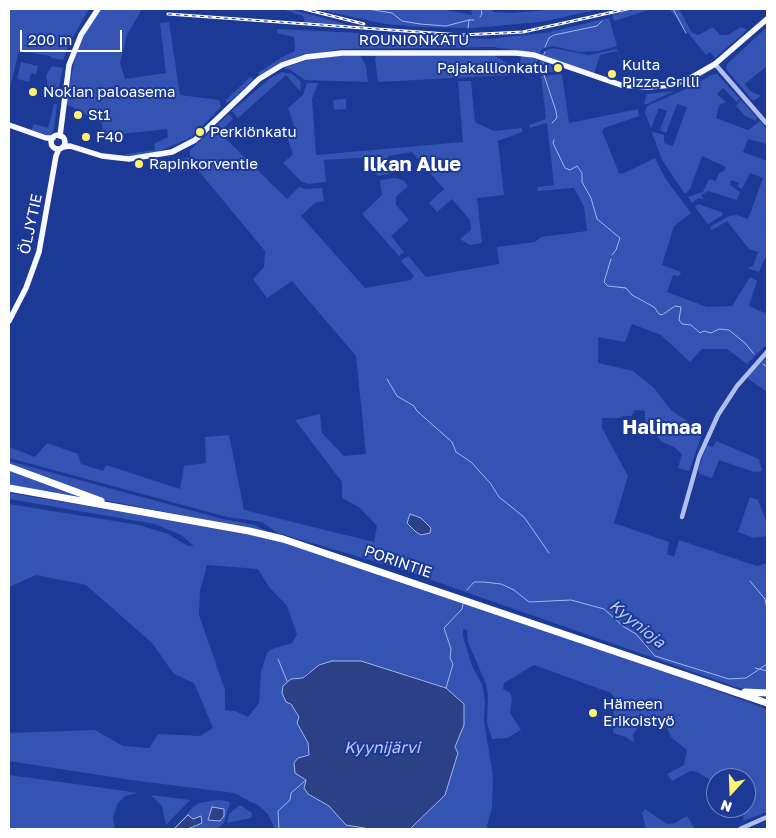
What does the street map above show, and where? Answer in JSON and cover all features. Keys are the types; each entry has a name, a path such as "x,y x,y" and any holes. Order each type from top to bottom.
{"highway":[{"path":"9,467 90,497 135,511"},
{"name":"PORINTIE","path":"9,488 283,539 767,704"},
{"path":"734,692 767,693"},
{"path":"756,699 767,708"}],"main road":[{"name":"ÖLJYTIE","path":"9,321 26,288 39,252 56,156 56,142 69,65 81,35 98,9"},
{"name":"ROUNIONKATU","path":"9,125 56,142 118,159 142,158 172,152 202,133 258,79 282,65 311,56 372,52 516,53 534,55 613,83 642,87 662,86 683,82 715,64 767,19"}],"street":[{"path":"715,64 767,124"},
{"path":"682,517 699,457 718,415 737,386 767,352"},
{"path":"740,829 767,817"}],"shaded area":[{"path":"9,9 89,9 69,44 63,60 51,58 51,56 19,51 9,91"},
{"path":"100,9 142,9 127,35 120,63 125,79 166,73 160,23 169,22 180,95 219,100 221,107 192,137 155,153 124,157 126,154 155,150 154,144 168,137 167,129 103,136 102,123 66,104 76,52 92,20"},
{"path":"282,9 290,9 345,24 345,26 305,23 303,16"},
{"path":"315,9 441,9 472,15 471,9 492,9 493,12 513,13 557,9 600,9 541,22 472,28 385,24"},
{"path":"632,9 652,9 614,21 612,15"},
{"path":"669,9 679,9 692,33 698,35 713,27 720,35 728,35 741,27 747,30 715,58 710,52 706,55"},
{"path":"609,18 617,46 599,51 579,52 553,46 542,49 539,54 493,47 341,49 296,57 260,75 258,73 295,51 294,37 277,33 277,29 487,39 545,33"},
{"path":"767,27 767,66 745,84 750,91 761,96 753,101 726,69 727,64"},
{"path":"553,48 589,55 617,49 628,80 617,51 600,55 594,74 541,55 544,51"},
{"path":"360,55 366,66 368,82 305,80 290,70 282,68 317,57"},
{"path":"377,55 493,55 507,63 509,75 378,82 375,58"},
{"path":"523,56 538,59 534,74 521,75 520,59"},
{"path":"540,60 551,64 551,67 563,71 537,73"},
{"path":"21,62 38,66 36,74 31,73 29,82 17,79"},
{"path":"52,66 63,68 57,96 50,92 46,75"},
{"path":"282,72 292,74 301,82 300,91 286,75 238,118 232,111 269,79"},
{"path":"562,74 569,123 638,109 639,116 604,128 602,131 619,173 622,174 655,158 665,178 691,213 674,226 662,265 681,272 679,276 673,275 667,292 707,307 732,306 750,277 757,281 749,306 767,314 767,344 747,364 727,349 702,349 690,362 661,335 632,324 625,342 598,337 598,363 633,371 654,388 671,410 703,432 689,471 678,468 682,454 674,447 662,442 645,422 645,411 635,410 631,416 622,416 620,418 602,418 602,428 628,476 614,523 669,542 667,554 674,557 679,540 757,566 767,563 767,691 739,688 403,570 278,533 262,522 227,517 9,458 9,447 35,457 47,443 78,454 81,464 103,471 106,465 180,489 184,466 206,463 205,437 229,435 244,510 374,542 377,526 360,508 342,498 342,482 295,420 320,414 322,433 344,456 366,454 356,356 292,281 267,298 253,279 264,267 265,251 197,169 179,172 176,160 190,157 190,150 229,114 233,119 219,132 287,199 299,187 305,189 322,188 324,201 315,203 301,216 365,288 411,280 414,276 401,261 408,256 426,277 499,264 497,247 535,242 541,237 587,231 584,207 574,188 538,191 537,187 554,185 547,123 530,128 529,125 546,119 541,76"},
{"path":"717,74 740,99 737,102 723,88 717,94 726,102 719,105 716,118 748,130 760,121 767,130 767,144 748,139 743,152 767,161 767,254 759,272 747,268 753,266 758,252 749,249 727,221 712,230 710,227 729,216 737,215 748,219 763,178 750,173 742,189 738,187 739,183 731,180 730,185 740,192 737,200 708,191 701,195 704,199 698,198 692,203 688,197 703,192 709,179 716,181 719,173 724,171 726,167 702,156 690,189 685,194 662,160 652,133 664,135 664,143 673,146 687,107 677,104 666,133 660,130 667,111 659,108 651,128 645,113 647,106 686,89 711,75"},
{"path":"251,76 253,80 228,103 225,101"},
{"path":"458,81 471,81 475,122 494,131 522,128 522,132 498,141 504,195 477,198 482,243 470,245 460,239 471,230 470,220 452,199 437,212 429,203 444,189 412,152 388,156 390,174 377,176 373,157 324,160 326,182 309,184 302,182 283,163 293,154 287,137 295,129 288,108 303,95 307,83 318,83 312,99 316,155 463,142"},
{"path":"674,91 647,104 644,104 647,94"},
{"path":"346,99 346,109 334,110 333,100"},
{"path":"741,100 757,118 756,121 745,116 736,106"},
{"path":"54,104 57,104 54,130 50,136 31,130 34,124 48,128"},
{"path":"395,178 403,180 408,186 396,197 396,205 409,220 391,236 404,252 399,256 362,214 382,195 380,180"},
{"path":"698,204 721,212 723,215 708,224 695,207"},
{"path":"767,356 767,392 747,378"},
{"path":"716,441 759,459 762,471 754,472 719,460 712,478 700,474 698,470 707,445 713,447"},
{"path":"9,461 223,519 255,525 268,532 99,499 9,465"},
{"path":"9,469 76,495 76,496 9,485"},
{"path":"9,493 278,540 674,675 756,705 767,710 767,812 756,816 756,768 706,768 706,777 697,772 690,771 672,781 667,774 684,765 687,750 671,737 667,728 646,719 640,724 633,735 634,743 626,737 613,733 614,697 611,693 534,665 504,683 503,689 510,693 512,698 510,713 521,730 507,738 492,739 487,723 488,695 486,684 468,642 467,630 463,629 463,636 472,666 482,684 485,702 484,721 493,776 492,808 486,829 410,829 430,807 437,804 457,753 455,748 464,725 464,704 446,688 404,674 308,672 303,678 291,679 283,686 299,717 297,723 308,743 309,755 298,758 308,793 329,806 346,825 380,829 275,829 268,814 259,806 234,793 131,780 9,761 9,733 95,730 123,746 149,748 158,734 200,736 213,728 194,683 174,674 152,643 86,585 36,575 9,587 9,504 139,525 168,534 188,546 194,546 181,535 155,524 9,499","holes":["207,565 258,569 269,587 287,606 297,635 292,643 272,649 267,653 261,672 259,703 248,717 235,711 225,710 225,690 199,615 200,591"]},
{"path":"750,497 758,500 767,523 767,536 754,538 738,532"},
{"path":"9,775 138,793 125,796 118,803 113,817 115,829 9,829"},
{"path":"151,795 190,800 166,825 162,806"},
{"path":"216,800 228,801 230,803 224,823 217,829 173,829 193,807 199,803"},
{"path":"240,805 252,813 251,818 227,823 229,814"},
{"path":"645,809 667,824 675,823 687,816 695,829 646,829 642,813"}],"water":[{"path":"410,514 421,518 431,528 430,533 421,535 416,532 407,523"},
{"name":"Kyynijärvi","path":"332,661 361,661 446,688 464,704 464,725 455,747 458,753 445,795 410,829 370,829 346,825 329,806 308,794 304,788 306,780 295,773 294,763 298,758 309,755 308,743 297,723 299,717 291,704 286,702 282,693 283,686 291,679 303,678 319,665"},
{"path":"212,807 224,809 224,816 220,821 208,820"},
{"path":"188,815 193,819 201,816 202,823 188,829 174,829"}],"waterway":[{"path":"367,9 392,13 402,21 420,24 446,26 469,20"},
{"path":"480,17 482,14 481,9"},
{"path":"673,9 686,33"},
{"path":"468,28 469,20 474,20"},
{"name":"Kyynioja","path":"545,47 549,38 554,35 597,26 602,21"},
{"name":"Kyynioja","path":"543,63 542,69 556,111 557,118 552,123"},
{"name":"Kyynioja","path":"554,140 553,143 565,168 570,170 577,166 582,173 582,182 591,198 597,219 620,238 612,255"},
{"name":"Kyynioja","path":"611,259 604,282 608,286 626,288 632,295 654,307 662,315 675,306 681,307 679,320 682,324 691,325 700,333 704,331 711,333 719,329 729,330 745,343 754,354"},
{"name":"Kyynioja","path":"763,364 767,367"},
{"path":"387,379 397,396 414,406 417,411 452,442 456,452 471,462 491,484 499,497 524,517 549,553"},
{"path":"750,581 765,599 767,610"},
{"name":"Kyynioja","path":"467,590 474,582 501,584 514,590 529,602 571,600 604,609 624,627 636,634 655,656 729,679 746,678 767,664"},
{"name":"Kyynioja","path":"446,688 453,664 450,658 451,649 444,628 462,609 463,604"},
{"path":"278,659 287,681"},
{"name":"Kyynioja","path":"755,668 767,671"},
{"path":"279,829 278,811 290,800 291,793 306,780"}],"railway":[{"path":"304,9 364,24"},
{"path":"168,14 461,35 523,32 627,9"}],"place":[{"name":"Pajakallionkatu","path":"558,68"},
{"name":"Kulta Pizza-Grilli","path":"612,74"},
{"name":"Nokian paloasema","path":"33,92"},
{"name":"St1","path":"78,115"},
{"name":"Perkiönkatu","path":"200,132"},
{"name":"F40","path":"86,137"},
{"name":"Rapinkorventie","path":"139,164"},
{"name":"Hämeen Erikoistyö","path":"593,713"}],"district":[{"name":"Ilkan Alue","path":"412,165"},
{"name":"Halimaa","path":"662,428"}]}
